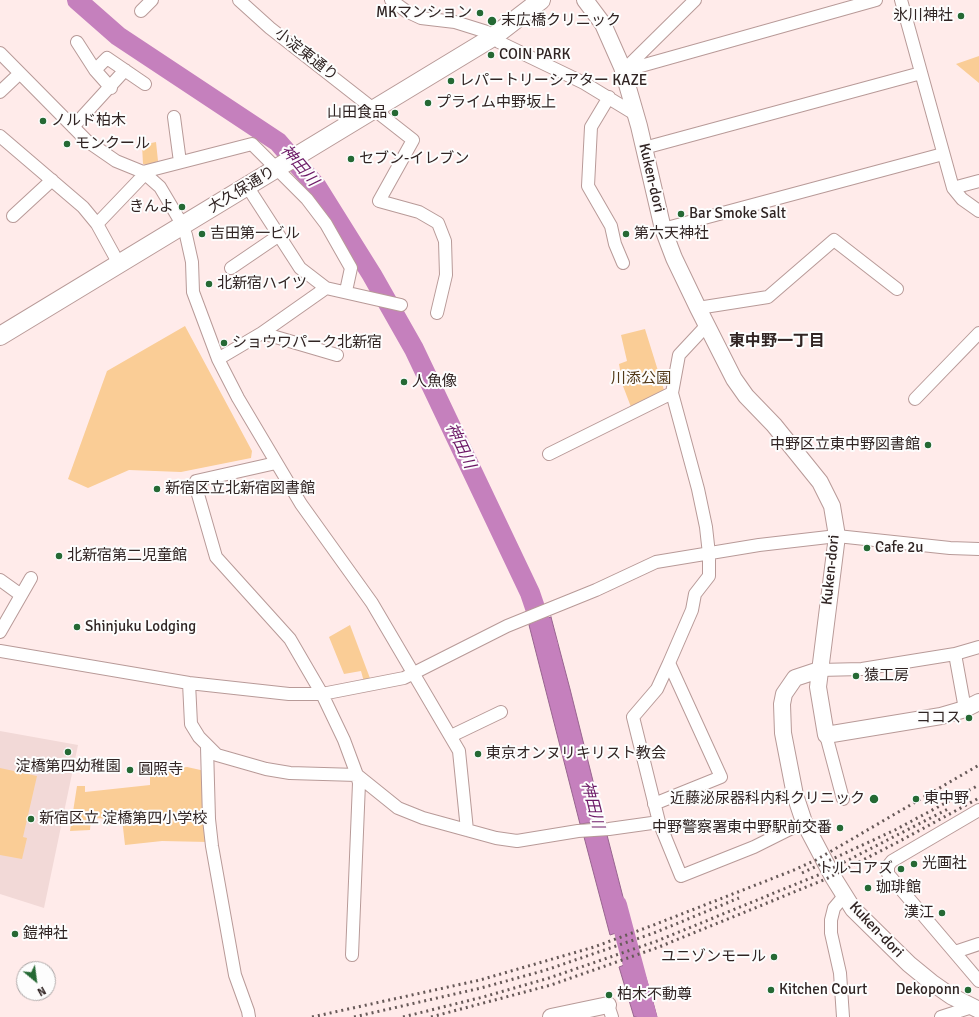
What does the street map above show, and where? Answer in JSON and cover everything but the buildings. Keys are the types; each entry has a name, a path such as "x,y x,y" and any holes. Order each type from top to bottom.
{"main road":[{"name":"大久保通り","path":"0,336 119,264 184,230 247,186 493,37 541,0"}],"street":[{"path":"141,11 152,0"},
{"name":"小淀東通り","path":"239,0 270,28 413,140 379,201 419,212 438,223 445,241 446,275 437,313"},
{"path":"391,0 406,11 421,18 455,22 487,32 499,42 584,83 635,114"},
{"name":"Kuken-dori","path":"585,0 603,24 623,71 644,148 663,229 674,258 698,308 738,385 746,396 774,425 820,482 832,506 837,536 819,670 795,678 784,694 782,704 783,733 795,795 804,822 844,896 858,914 923,976 951,996 976,1008"},
{"path":"623,71 695,0"},
{"path":"623,71 876,0"},
{"path":"901,0 953,188 962,199 979,211"},
{"path":"76,42 95,70 111,88"},
{"path":"0,53 19,74 88,141 116,161 144,172 160,187 184,230 192,262 193,292 218,359 238,398 301,504 372,602 459,751 467,830"},
{"path":"95,70 107,58 145,84"},
{"path":"73,127 111,88 125,70"},
{"path":"644,148 921,73"},
{"path":"0,92 19,74"},
{"path":"609,97 591,127 588,186 611,226 614,244 623,263"},
{"path":"174,117 180,162"},
{"path":"0,136 84,207 97,224 119,264"},
{"path":"97,224 141,178 144,172 252,144 279,167 307,199 326,224 351,268 346,291"},
{"path":"663,229 943,154"},
{"path":"13,216 52,180"},
{"path":"953,188 979,182"},
{"path":"247,186 300,268 326,288 346,291 401,305"},
{"path":"231,268 278,236"},
{"path":"698,308 768,297 834,240 897,289"},
{"path":"218,359 262,333 326,288"},
{"path":"707,325 678,355 672,393 698,489 709,554 709,576 695,594 692,610 656,689 633,717 659,822 681,876 754,847 804,822"},
{"path":"262,333 337,355"},
{"path":"915,399 979,333"},
{"path":"549,454 672,393"},
{"path":"276,463 196,481 195,484 216,557 290,638 322,694 344,740 357,775 359,783 352,955"},
{"path":"0,651 189,683 289,694 322,694 404,678 507,626 596,590 656,562 759,545 837,536 950,548 979,549"},
{"path":"0,632 12,620 21,595 31,578"},
{"path":"0,580 21,595"},
{"path":"843,799 826,734 818,687 819,670 862,669 955,654 979,648"},
{"path":"826,734 941,716 972,705 955,654"},
{"path":"654,804 721,777 669,663"},
{"path":"189,683 192,724 199,738 217,755 266,769 290,773 357,775 398,808 423,818 516,841 582,830 607,829 659,822"},
{"path":"450,736 501,712"},
{"path":"207,747 209,819 212,846 235,975 248,1010 249,1017"},
{"path":"979,810 892,861 888,866 888,874 979,981"},
{"path":"843,1017 840,973 831,933 831,920 834,908 844,896"},
{"path":"955,952 979,944"},
{"path":"941,1017 976,1008"},
{"path":"551,1017 610,1011"}],"shaded area":[{"name":"新宿区立 淀橋第四小学校","path":"0,731 78,745 44,908 0,894"}],"green space":[{"path":"979,56 979,83 956,64"},
{"path":"156,142 158,161 149,165 143,164 142,145"},
{"path":"185,326 252,451 251,458 181,472 129,470 88,488 68,479 107,371"},
{"name":"川添公園","path":"645,329 664,390 631,407 623,386 619,364 627,361 621,335"},
{"path":"350,625 371,681 364,682 361,671 344,674 329,637"},
{"path":"187,767 205,771 208,842 162,841 125,845 122,819 91,818 90,830 70,831 77,786 85,786 85,792 150,785 150,771"},
{"path":"0,768 37,776 23,837 27,838 22,859 0,855"}],"water":[{"path":"551,617 603,821 580,824 529,625"},
{"path":"607,835 631,928 610,935 584,837"},
{"path":"640,959 657,1017 634,1017 619,967"}],"waterway":[{"name":"神田川","path":"77,0 118,36 278,142 317,187 372,275 414,349 530,593 548,646"},
{"name":"神田川","path":"617,905 647,1017"}],"railway":[{"path":"312,1017 480,980 594,947 651,926 816,860 979,765"},
{"path":"802,873 895,830 979,785"},
{"path":"431,1017 551,985 659,947 826,879 979,798"},
{"path":"403,1017 483,997 549,978 657,941 823,873 948,809"},
{"path":"354,1017 481,988 546,970 654,933 739,898"}],"place":[{"name":"MKマンション","path":"480,13"},
{"name":"氷川神社","path":"961,16"},
{"name":"末広橋クリニック","path":"492,21"},
{"name":"COIN PARK","path":"491,55"},
{"name":"レパートリーシアター KAZE","path":"451,81"},
{"name":"プライム中野坂上","path":"428,103"},
{"name":"山田食品","path":"395,113"},
{"name":"ノルド柏木","path":"43,121"},
{"name":"モンクール","path":"67,144"},
{"name":"セブン-イレブン","path":"351,159"},
{"name":"きんよ","path":"182,207"},
{"name":"Bar Smoke Salt","path":"681,214"},
{"name":"吉田第一ビル","path":"202,234"},
{"name":"第六天神社","path":"626,234"},
{"name":"北新宿ハイツ","path":"209,284"},
{"name":"ショウワパーク北新宿","path":"224,343"},
{"name":"人魚像","path":"404,382"},
{"name":"中野区立東中野図書館","path":"928,445"},
{"name":"新宿区立北新宿図書館","path":"157,489"},
{"name":"Cafe 2u","path":"867,548"},
{"name":"北新宿第二児童館","path":"59,556"},
{"name":"Shinjuku Lodging","path":"77,627"},
{"name":"猿工房","path":"856,676"},
{"name":"ココス","path":"969,718"},
{"name":"淀橋第四幼稚園","path":"68,752"},
{"name":"東京オンヌリキリスト教会","path":"478,754"},
{"name":"圓照寺","path":"130,770"},
{"name":"近藤泌尿器科内科クリニック","path":"874,799"},
{"name":"東中野","path":"916,799"},
{"name":"新宿区立 淀橋第四小学校","path":"31,819"},
{"name":"中野警察署東中野駅前交番","path":"840,828"},
{"name":"光画社","path":"914,864"},
{"name":"トルコアズ","path":"901,869"},
{"name":"珈琲館","path":"868,888"},
{"name":"漢江","path":"942,913"},
{"name":"鎧神社","path":"15,934"},
{"name":"ユニゾンモール","path":"774,957"},
{"name":"Kitchen Court","path":"771,990"},
{"name":"Dekoponn","path":"968,990"},
{"name":"柏木不動尊","path":"609,995"}],"district":[{"name":"東中野一丁目","path":"777,342"}]}
